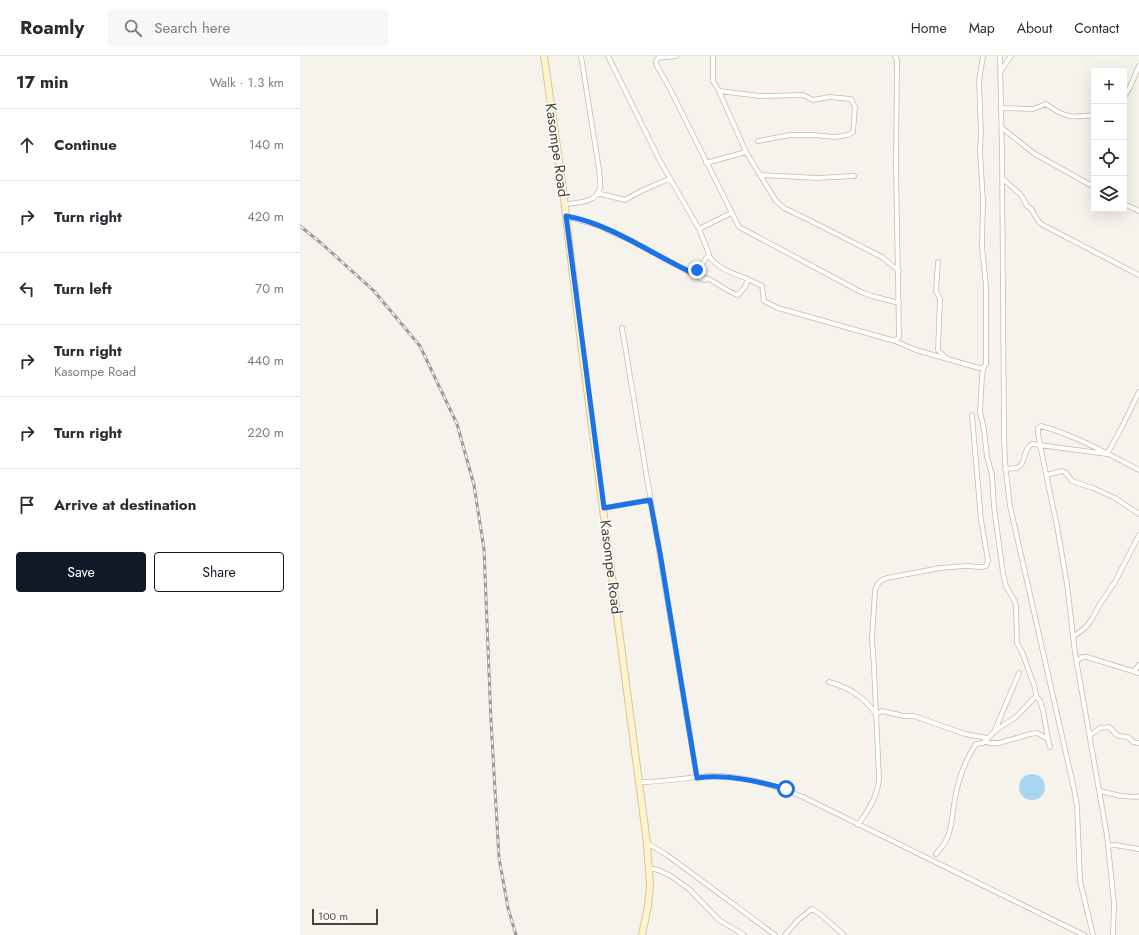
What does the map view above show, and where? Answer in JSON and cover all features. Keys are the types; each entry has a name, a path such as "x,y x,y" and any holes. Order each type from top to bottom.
{"street":[{"name":"Kasompe Road","path":"544,56 647,843 650,886 648,906 642,935"},
{"path":"564,204 589,201 599,191 600,186 599,169 581,56"},
{"path":"608,56 669,179 699,229 709,252 708,255 714,264 724,270 762,286 764,302 778,308 978,368 983,368 984,366"},
{"path":"676,56 658,58 656,64 669,87 737,224 742,229 861,292 877,298 899,303"},
{"path":"713,56 713,81 719,91 746,152 776,201 784,208 882,257 899,271"},
{"path":"895,56 897,60 896,166 899,271 899,337 895,342"},
{"path":"983,56 979,82 981,133 980,151 983,201 982,246 986,286 986,364 984,366 982,376 980,412 984,429 987,457 992,475 994,507 1003,573 1006,586 1015,602 1017,643 1024,656 1035,688 1036,696 1040,701 1043,710 1050,747"},
{"path":"1000,56 1005,469 1010,506 1074,789 1077,806 1080,880 1092,935"},
{"path":"1000,73 1011,56"},
{"path":"1127,92 1139,66"},
{"path":"719,91 760,96 803,95 812,100 829,97 841,97 851,99 855,107 853,132 848,135 835,137 790,135 758,141"},
{"path":"1001,108 1033,109 1046,104 1060,114 1078,118 1091,116"},
{"path":"1002,128 1035,154 1091,185"},
{"path":"706,163 746,152"},
{"path":"760,175 817,178 854,176"},
{"path":"1002,178 1021,195 1027,206 1043,225 1139,275"},
{"path":"597,193 625,200 641,191 669,179"},
{"path":"1127,205 1139,211"},
{"path":"699,229 731,213"},
{"path":"566,216 597,225 632,241 704,280 706,278 712,280 730,292 738,295 745,287 748,279"},
{"path":"695,274 708,255"},
{"path":"938,262 936,291 940,299 938,350 947,359"},
{"path":"622,328 697,778"},
{"path":"1107,454 1139,392"},
{"path":"858,825 871,806 878,791 879,779 872,639 877,585 880,580 887,578 940,568 966,566 981,567 986,566 988,561 981,520 972,415"},
{"path":"1113,935 1114,903 1100,791 1073,637 1067,584 1038,428 1041,426 1063,434 1139,470"},
{"path":"1005,469 1018,467 1021,465 1029,445 1032,444 1107,454"},
{"path":"1047,475 1062,471 1066,473 1072,482 1093,488 1115,498 1139,514"},
{"path":"604,508 650,500"},
{"path":"1073,637 1086,627 1092,619 1115,582 1139,535"},
{"path":"1077,661 1082,657 1087,657 1137,672 1139,665"},
{"path":"994,731 1019,673"},
{"path":"829,682 845,687 860,697 876,714"},
{"path":"936,854 947,840 958,783 964,765 976,744 983,742 994,731 1016,717 1036,696"},
{"path":"876,714 882,711 904,716 914,716 965,734 986,739 989,743 999,743 1030,734 1037,734 1048,739"},
{"path":"1090,735 1100,728 1109,726 1118,736 1128,737 1133,742 1139,743"},
{"path":"640,782 654,782 709,776 760,782 786,789 1084,935"},
{"path":"1100,791 1121,796 1138,797"},
{"path":"647,843 667,855 775,935"},
{"path":"1108,846 1115,845 1139,849"},
{"path":"649,868 658,870 677,881 689,890 719,920 744,935"},
{"path":"786,935 798,920 810,910 814,910 844,935"}],"water":[{"path":"1032,774 1041,778 1045,787 1041,796 1032,800 1023,796 1019,787 1023,778"}],"railway":[{"path":"300,226 374,291 420,346 457,424 474,485 484,549 491,721 499,858 508,908 516,935"}],"route":[{"path":"697,270 695,274 632,241 597,225 566,216 580,336 604,508 650,500 697,778 709,776 726,777 760,782 786,789"}]}
